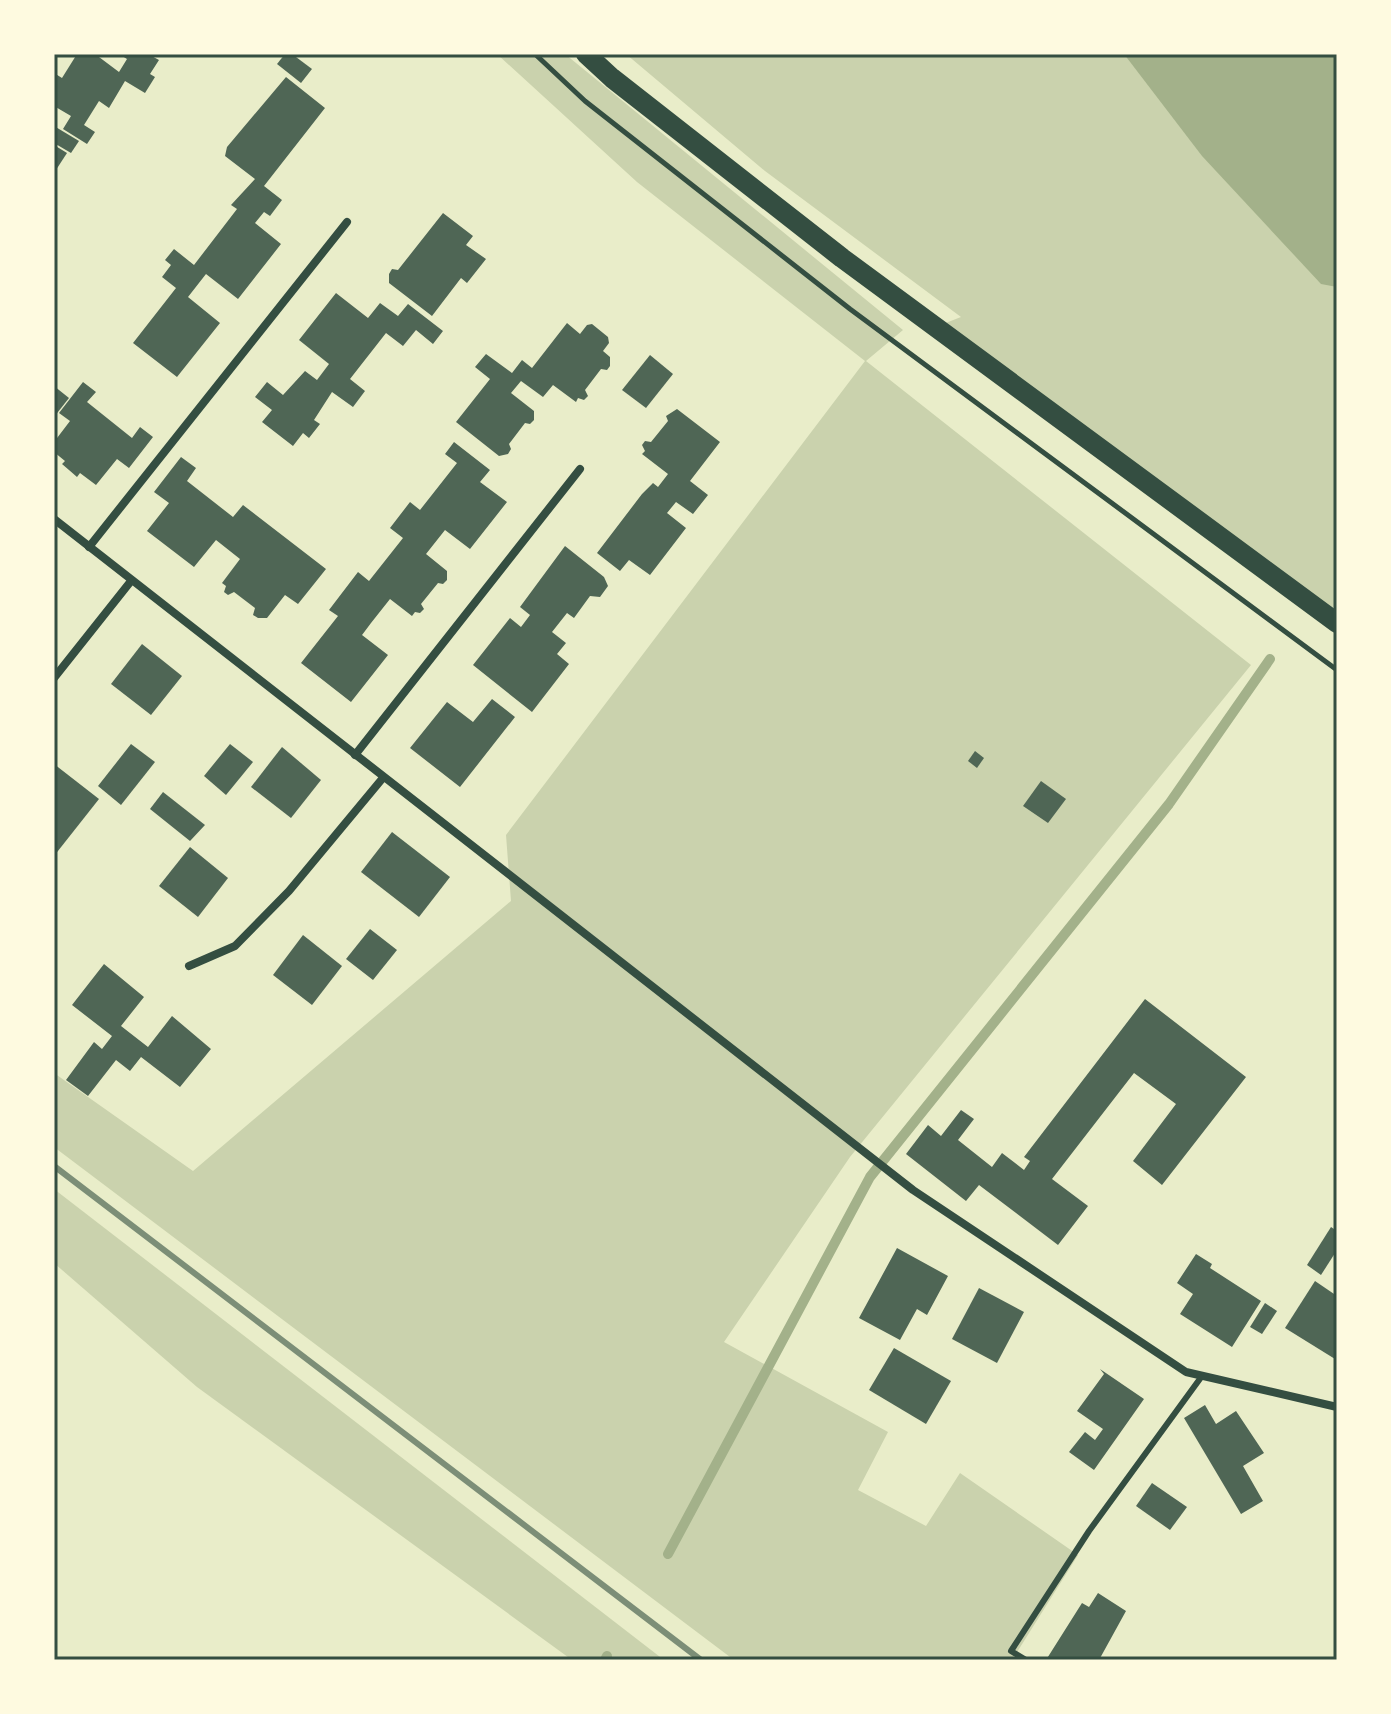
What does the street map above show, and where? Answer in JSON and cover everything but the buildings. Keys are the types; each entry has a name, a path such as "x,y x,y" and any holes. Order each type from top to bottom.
{"main road":[{"path":"586,54 612,78 842,258 1337,623"}],"street":[{"path":"89,547 347,222"},
{"path":"355,755 580,469"},
{"path":"54,519 382,779 913,1190 1075,1301 1186,1372 1337,1407"},
{"path":"54,678 131,581"},
{"path":"189,966 235,946 289,891 382,779"}],"lane":[{"path":"1026,1660 1011,1651 1048,1590 1202,1376"}],"path":[{"path":"535,54 585,101 850,309 1337,670"}],"shaded area":[{"path":"497,54 565,54 903,330 866,361 1251,665 850,1157 724,1342 888,1432 858,1490 926,1526 960,1473 1078,1555 1012,1660 734,1660 54,1147 54,1073 193,1171 511,901 506,835 865,361 637,182"},
{"path":"626,54 1337,54 1337,623 938,326 961,317 765,171"},
{"path":"1124,54 1337,54 1337,287 1321,284 1202,156"},
{"path":"54,1189 664,1660 572,1660 197,1387 54,1263"}],"waterway":[{"path":"668,1554 870,1177 1169,804 1270,659"},
{"path":"605,1660 607,1656"}],"railway":[{"path":"54,1166 701,1660"}]}
